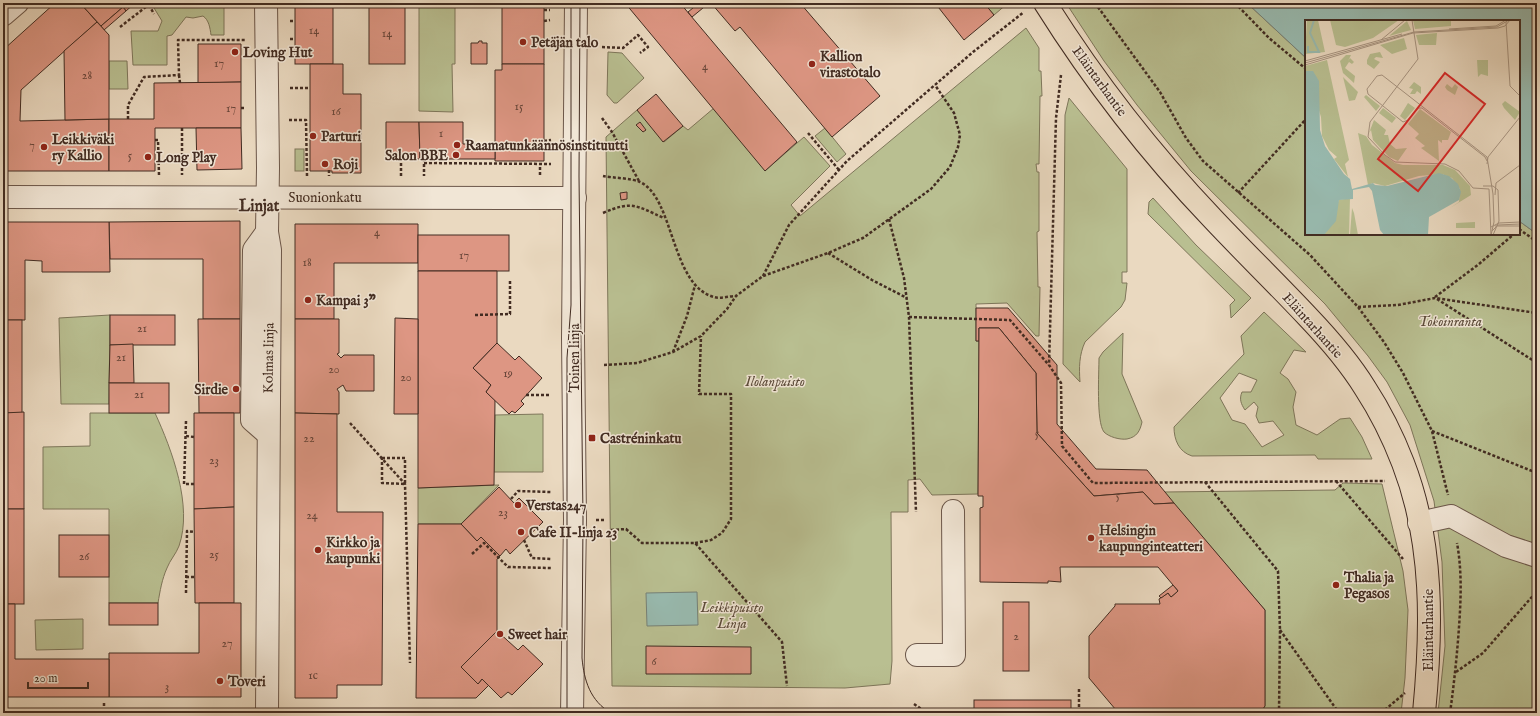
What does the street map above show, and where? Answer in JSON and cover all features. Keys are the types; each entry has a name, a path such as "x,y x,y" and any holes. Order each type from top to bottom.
{"main road":[{"name":"Eläintarhantie","path":"1046,3 1107,94 1159,160 1331,342 1365,386 1385,422 1403,463 1419,522 1427,568 1430,607 1428,668 1424,713"}],"street":[{"path":"3,15 17,3"},
{"name":"Kolmas linja","path":"266,3 267,232 270,250 267,713"},
{"name":"Toinen linja","path":"572,713 575,520 573,338 576,3"},
{"name":"Suonionkatu","path":"3,197 575,198"},
{"path":"267,232 254,250 252,420 268,434"},
{"path":"917,655 954,655 953,511"},
{"path":"1419,522 1451,516 1506,546 1537,556"}],"path":[{"path":"1235,3 1269,38 1305,68"},
{"path":"120,27 150,4 154,14"},
{"path":"544,10 550,10"},
{"path":"763,276 788,225 847,161 973,52 1024,12"},
{"path":"544,21 550,20"},
{"path":"290,21 295,21"},
{"path":"602,47 623,48 638,35 648,47 640,52"},
{"path":"290,39 295,39"},
{"path":"180,83 178,40 245,40"},
{"path":"128,119 128,105 144,77 179,75"},
{"path":"1049,365 1056,118 1061,75"},
{"path":"604,365 637,363 673,352 701,336 736,296 763,276 828,253 863,238 931,189 950,167 958,147 960,135 958,122 954,113 935,85"},
{"path":"290,88 310,88"},
{"path":"241,108 246,108"},
{"path":"602,118 612,132 639,182"},
{"path":"289,120 306,120 307,176"},
{"path":"1238,193 1305,120"},
{"path":"182,128 182,175"},
{"path":"808,133 839,170"},
{"path":"155,140 158,140 159,175"},
{"path":"544,140 551,140"},
{"path":"401,159 401,176"},
{"path":"424,159 424,176"},
{"path":"424,163 551,164"},
{"path":"540,165 540,175"},
{"path":"329,170 329,176"},
{"path":"603,176 639,182 647,187 657,201 685,269 695,285 715,298 736,296"},
{"path":"603,213 619,206 632,205 665,218"},
{"path":"889,219 908,298 916,512"},
{"path":"1520,230 1537,242"},
{"path":"1434,298 1480,264 1513,235"},
{"path":"828,253 872,280 908,298"},
{"path":"475,315 510,314 510,279"},
{"path":"673,352 688,316 695,285"},
{"path":"1434,298 1537,363"},
{"path":"1358,307 1398,305 1434,298 1537,313"},
{"path":"909,317 1010,320 1049,365 1061,382 1062,446 1093,483 1385,481"},
{"path":"611,530 626,529 642,543 695,543 711,540 722,533 731,518 730,394 699,394 701,336"},
{"path":"526,396 549,395"},
{"path":"186,421 184,484 194,484"},
{"path":"350,423 405,484"},
{"path":"1432,431 1537,473"},
{"path":"186,436 194,437"},
{"path":"382,458 382,483 405,484"},
{"path":"382,458 405,458 410,663"},
{"path":"1336,481 1403,560"},
{"path":"1204,482 1278,571 1280,630 1279,713"},
{"path":"511,499 518,491 551,492"},
{"path":"186,593 186,531 194,532"},
{"path":"524,540 532,558 551,559"},
{"path":"472,554 484,543 508,567 551,568"},
{"path":"695,543 782,642 787,686"},
{"path":"186,577 195,577"},
{"path":"1450,713 1456,672 1483,653 1537,592"},
{"path":"1280,630 1339,713"},
{"path":"1079,689 1079,713"},
{"path":"1380,713 1410,689"},
{"path":"104,703 104,713"},
{"path":"914,704 924,711 924,713"}],"green space":[{"path":"161,3 224,3 224,35 211,35 208,22 203,16 193,18 186,17 172,35 167,36 167,65 133,65 131,31 158,31 162,21 154,8"},
{"path":"419,3 455,3 455,64 452,64 453,112 419,111"},
{"path":"984,3 1008,3 994,15"},
{"name":"Tokoinranta","path":"1066,3 1247,3 1305,57 1305,235 1520,235 1520,222 1537,234 1537,713 1438,713 1445,646 1442,562 1434,501 1410,425 1387,382 1368,356 1325,304 1191,171 1137,105 1104,61"},
{"name":"Ilolanpuisto","path":"1026,28 1039,48 1039,71 1041,71 1042,96 1040,96 1039,164 1036,164 1037,172 1039,172 1039,231 1037,232 1038,287 1040,287 1039,336 1036,336 1007,303 976,304 976,341 979,341 978,494 932,495 920,479 908,480 908,512 891,512 892,661 890,684 845,688 612,686 606,137 637,110 664,142 683,126 688,130 714,108 766,170 804,137 830,166 791,205 800,216"},
{"path":"608,52 622,53 644,78 617,103 614,103 607,95"},
{"path":"109,61 127,61 128,89 109,89"},
{"path":"1069,98 1127,169 1127,272 1122,272 1122,283 1127,283 1125,300 1121,307 1085,342 1080,362 1080,382 1063,364 1065,115"},
{"path":"825,128 846,154 837,162 815,136"},
{"path":"295,149 304,149 304,171 295,171"},
{"path":"1153,198 1196,245 1251,298 1231,318 1230,305 1235,300 1148,214 1149,202"},
{"path":"1264,312 1306,352 1294,350 1280,373 1288,379 1296,392 1293,407 1296,425 1317,435 1340,419 1350,418 1362,437 1372,459 1318,459 1315,455 1192,456 1184,452 1176,441 1174,427 1244,354 1241,336","holes":["1239,373 1257,380 1251,392 1242,392 1242,406 1245,410 1254,402 1258,407 1256,416 1259,423 1273,421 1284,435 1262,447 1245,424 1232,420 1220,398"]},
{"path":"110,315 109,404 61,404 59,318"},
{"path":"1123,333 1122,374 1142,422 1136,435 1127,439 1118,439 1106,434 1101,427 1098,396 1099,358 1103,352"},
{"path":"90,413 155,413 168,444 179,478 184,514 183,530 179,546 168,565 164,576 158,603 109,603 109,509 43,509 43,447 90,446"},
{"path":"543,414 543,472 494,472 495,415"},
{"path":"1343,483 1382,484 1403,571 1408,610 1405,678 1401,713 1260,713 1265,706 1265,610 1164,492 1335,490"},
{"path":"499,485 461,524 418,524 418,488"},
{"path":"83,619 83,649 36,650 35,620"}],"water":[{"path":"1247,3 1537,3 1537,234 1520,222 1520,20 1305,20 1305,57"},
{"path":"697,592 698,625 647,626 646,593"}],"building":[{"path":"55,3 80,3 97,22 21,90 20,121 109,119 109,171 3,171 3,50"},
{"path":"80,3 135,3 126,11 123,7 101,26"},
{"path":"295,3 333,3 333,64 295,64"},
{"path":"369,3 405,3 405,64 369,64"},
{"name":"Petäjän talo","path":"502,3 544,3 544,64 502,64"},
{"path":"625,3 680,3 797,142 765,171"},
{"path":"699,3 709,3 692,17 688,12"},
{"name":"Kallion virastotalo","path":"711,3 800,3 880,96 832,137 740,27 735,31"},
{"path":"935,3 984,3 994,15 964,40"},
{"path":"123,7 126,11 104,30 101,26"},
{"path":"97,22 109,35 109,119 65,120 64,51"},
{"path":"479,41 482,41 482,43 487,43 487,64 471,64 471,43 478,43"},
{"path":"198,44 241,44 241,82 198,83"},
{"path":"310,64 343,64 343,94 361,94 361,173 310,171"},
{"path":"502,64 544,64 544,161 495,161 495,70 502,70"},
{"path":"241,82 241,128 155,128 155,171 109,171 109,119 154,119 154,83"},
{"path":"656,94 683,126 663,142 637,110"},
{"path":"386,122 419,122 420,159 386,159"},
{"path":"419,122 463,122 463,144 495,144 495,159 420,159"},
{"path":"640,122 646,130 643,132 636,125"},
{"path":"196,128 241,128 242,169 197,170"},
{"path":"627,192 627,199 621,200 620,193"},
{"path":"240,221 240,319 203,319 203,259 110,259 109,222"},
{"path":"3,222 109,222 110,272 42,272 42,261 25,260 25,320 3,320"},
{"path":"295,224 418,224 418,263 334,263 334,319 295,319"},
{"path":"418,235 509,235 509,271 418,271"},
{"path":"418,271 497,271 497,343 473,368 491,385 486,392 495,400 494,485 418,488"},
{"path":"976,308 1008,308 1057,365 1057,424 1096,469 1147,470 1174,503 1154,504 1143,492 1094,496 1037,433 1036,373 999,328 979,328 979,341 976,341"},
{"path":"110,315 175,315 175,345 110,345"},
{"path":"395,318 418,319 418,414 394,414"},
{"path":"198,319 240,319 240,413 199,413"},
{"path":"295,319 339,319 339,353 337,354 341,358 344,355 374,355 374,391 346,391 343,385 337,389 339,392 339,414 295,413"},
{"path":"3,320 22,320 22,413 3,413"},
{"name":"Helsingin kaupunginteatteri","path":"979,328 999,328 1036,373 1037,433 1094,496 1143,492 1154,504 1174,503 1265,610 1265,706 1260,713 1157,713 1156,710 1116,710 1089,678 1089,636 1115,606 1115,604 1160,604 1159,599 1168,593 1171,597 1178,591 1158,567 1060,567 1061,582 980,582 980,508 983,507 983,496 978,496"},
{"path":"497,343 515,360 519,356 542,378 521,401 524,404 515,413 512,411 509,414 486,392 491,385 473,368"},
{"path":"133,344 134,383 109,383 110,345"},
{"path":"109,383 169,383 169,413 109,413"},
{"path":"24,412 24,509 3,509 3,413"},
{"path":"194,413 234,413 234,507 194,509"},
{"path":"295,413 337,414 337,512 383,512 382,685 337,685 337,698 295,698"},
{"path":"499,487 514,503 519,498 543,522 510,554 506,549 500,556 481,537 477,541 461,524"},
{"path":"234,507 234,603 195,603 194,509"},
{"path":"3,509 24,509 24,604 3,604"},
{"path":"418,524 461,524 477,541 481,537 500,556 497,559 497,631 461,667 478,684 482,679 489,685 476,698 416,698"},
{"path":"59,535 109,535 109,577 59,577"},
{"path":"1173,585 1178,591 1171,597 1168,593 1161,598 1159,596"},
{"path":"1003,602 1029,602 1029,671 1003,671"},
{"path":"109,603 158,603 158,625 109,625"},
{"path":"199,603 241,603 241,697 109,697 109,653 199,653"},
{"path":"3,604 15,604 15,659 109,659 109,697 3,697"},
{"path":"497,631 518,650 523,645 543,664 512,695 508,692 501,698 482,679 478,684 461,667"},
{"path":"646,646 751,647 751,674 646,674"},
{"path":"974,700 1071,700 1071,713 974,713"}],"tram line":[{"path":"567,713 567,358 571,305 571,3"},
{"path":"580,3 579,176 583,519 582,658 584,674 589,689 598,702 611,713"}],"place":[{"name":"Petäjän talo","path":"523,42"},
{"name":"Loving Hut","path":"235,52"},
{"name":"Kallion virastotalo","path":"812,64"},
{"name":"Parturi","path":"313,136"},
{"name":"Raamatunkäännösinstituutti","path":"457,145"},
{"name":"Leikkiväki ry Kallio","path":"44,147"},
{"name":"Salon BBE","path":"456,155"},
{"name":"Long Play","path":"148,157"},
{"name":"Roji","path":"325,164"},
{"name":"Kampai 3\"","path":"308,300"},
{"name":"Sirdie","path":"236,389"},
{"name":"Castréninkatu","path":"592,438"},
{"name":"Verstas247","path":"518,505"},
{"name":"Cafe II-linja 23","path":"521,532"},
{"name":"Helsingin kaupunginteatteri","path":"1091,538"},
{"name":"Kirkko ja kaupunki","path":"318,550"},
{"name":"Thalia ja Pegasos","path":"1336,585"},
{"name":"Sweet hair","path":"500,634"},
{"name":"Toveri","path":"220,681"}],"district":[{"name":"Linjat","path":"259,205"}],"park label":[{"name":"Leikkipuisto Linja","path":"732,616"}]}
